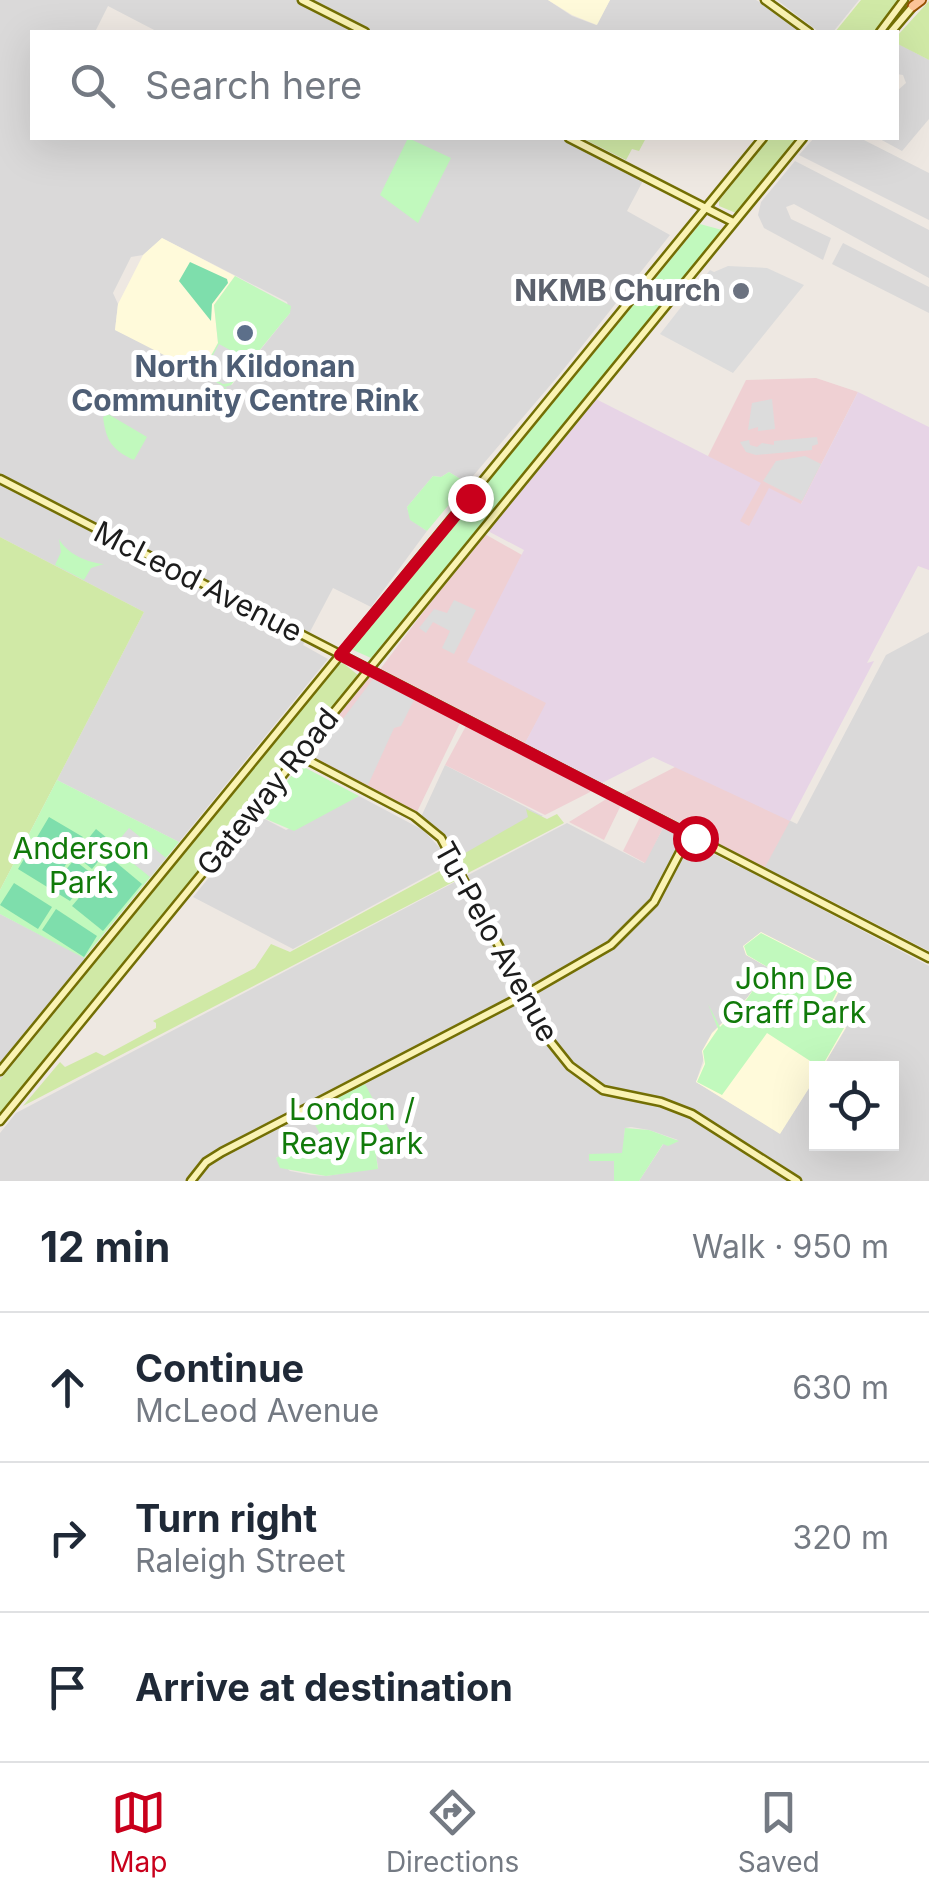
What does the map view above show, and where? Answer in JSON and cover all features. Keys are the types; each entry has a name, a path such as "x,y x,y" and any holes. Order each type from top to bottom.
{"street":[{"path":"302,0 361,30"},
{"path":"765,0 806,30"},
{"path":"882,30 914,2"},
{"path":"893,30 914,2"},
{"path":"573,140 733,222"},
{"path":"0,1072 761,140"},
{"name":"Gateway Road","path":"0,1121 800,140"},
{"name":"McLeod Avenue","path":"0,480 929,958"},
{"name":"Tu-Pelo Avenue","path":"298,756 414,816 434,831 448,848 555,1050 591,1083 692,1114 797,1181"},
{"path":"191,1181 206,1162 222,1152 526,994 622,936 654,902 689,835"}],"shaded area":[{"path":"0,0 548,0 572,16 596,25 610,0 756,0 799,30 154,30 108,6 96,30 30,30 30,140 580,140 645,177 627,211 670,235 467,483 449,472 433,476 407,507 411,520 427,531 371,607 333,588 303,645 328,659 179,842 57,780 144,612 0,537","holes":["162,238 287,302 290,313 232,385 115,330 118,304 113,293 131,257 143,255"]},
{"path":"548,0 610,0 597,25"},
{"path":"777,0 859,0 835,30 816,30"},
{"path":"899,44 929,60 929,119 902,151 882,140 899,140 899,89 906,83 899,74"},
{"path":"812,140 864,140 929,173 929,220 799,155"},
{"path":"795,161 929,230 929,278 794,204 786,207 791,219 831,238 823,260 764,228 758,215 761,202"},
{"path":"162,238 235,276 214,305 218,343 201,374 115,330 118,304 143,255"},
{"path":"843,243 929,287 929,313 832,264"},
{"path":"728,266 767,268 804,285 733,373 660,334 710,270"},
{"path":"219,344 230,350 228,357 244,365 230,383 223,384 203,373"},
{"path":"816,378 858,392 801,504 749,527 740,522 708,456 746,380"},
{"path":"858,392 929,427 929,570 918,566 867,663 874,661 790,821 653,757 600,784 523,747 546,703 467,662 524,550 486,530 594,398 761,483 740,521 749,526 769,488 801,504"},
{"path":"772,399 775,429 748,430 752,403"},
{"path":"817,437 818,444 812,450 756,455 746,452 740,442 749,440 750,445 757,447 762,443 774,445 774,441"},
{"path":"805,456 821,464 802,501 763,481 776,461"},
{"path":"483,533 522,555 547,703 523,747 378,672"},
{"path":"454,600 476,610 454,654 442,648 450,631 433,622 426,633 419,628 434,609 447,613"},
{"path":"929,632 929,951 812,891 806,901 929,966 929,1181 639,1181 664,1143 678,1140 631,1127 625,1128 623,1154 614,1161 614,1181 0,1181 0,1133 16,1113 567,823 644,863 663,828 739,867 770,811 797,824 886,655","holes":["746,950 846,976 826,1017 846,1028 826,1061 899,1061 899,1151 809,1151 809,1088 780,1133 696,1082 712,1034 769,968 747,955","320,1134 375,1148 378,1168 326,1176 290,1171 276,1158"]},
{"path":"371,674 461,721 416,814 303,754"},
{"path":"373,679 414,700 401,726 394,728 368,785 314,757"},
{"path":"467,724 596,789 545,815 445,765"},
{"path":"445,765 543,816 459,859 440,830 421,817"},
{"path":"677,766 790,821 764,869 621,795"},
{"path":"359,796 423,830 449,864 293,949 193,897 259,816 286,830"},
{"path":"608,798 621,805 604,840 569,822"},
{"path":"640,817 663,828 645,863 623,851"},
{"path":"129,828 166,858 150,877 113,847"},
{"path":"0,914 95,963 0,1080"},
{"name":"John De Graff Park","path":"761,932 847,976 826,1016 846,1027 826,1061 809,1061 809,1088 780,1134 696,1082 704,1063 702,1051 712,1033 747,998 769,968 746,955 743,946"}],"green space":[{"path":"861,0 902,0 880,30 837,30"},
{"path":"929,1 929,60 899,45 899,34"},
{"path":"407,140 451,158 418,223 380,195"},
{"path":"586,140 645,140 639,151 632,149 626,160"},
{"path":"767,140 797,140 736,213 719,206"},
{"path":"700,224 722,230 371,658 351,649"},
{"path":"190,262 227,279 212,304 211,321 179,281"},
{"name":"North Kildonan Community Centre Rink","path":"235,276 291,306 290,313 231,385 225,387 201,374 218,343 214,305"},
{"path":"225,387 240,406 229,412 216,406"},
{"path":"108,414 147,437 134,460 108,439 103,417"},
{"path":"449,472 467,483 427,531 410,520 407,507 433,476"},
{"path":"0,537 144,612 0,890"},
{"path":"59,539 78,557 104,564 91,568 84,580 55,565 61,552"},
{"path":"343,663 358,675 0,1116 0,1080"},
{"path":"300,765 359,796 294,831 259,816"},
{"name":"Anderson Park","path":"57,780 179,842 84,958 0,914 0,890"},
{"path":"526,809 547,819 557,814 564,823 468,873 460,856 528,817"},
{"path":"49,817 83,837 53,885 74,860 91,873 70,901 18,869"},
{"path":"96,829 113,843 92,869 75,855"},
{"path":"112,859 142,884 103,931 72,906"},
{"path":"449,866 457,880 23,1106 60,1062 65,1067 96,1052 104,1056 156,1028 153,1021 255,968 271,944 290,952"},
{"path":"14,883 52,907 38,929 0,905"},
{"path":"56,909 97,936 84,957 42,930"},
{"name":"John De Graff Park","path":"761,933 845,976 824,1017 844,1028 825,1061 810,1061 767,1033 722,1095 697,1082 705,1064 703,1051 718,1029 708,1004 720,1027 769,968 747,955 744,946"},
{"name":"London / Reay Park","path":"365,1084 395,1141 375,1148 378,1169 326,1176 280,1168 276,1158 320,1134 309,1113"},
{"path":"625,1128 649,1130 679,1141 663,1144 639,1181 614,1181 614,1161 589,1161 589,1154 622,1153"}],"place":[{"name":"NKMB Church","path":"741,291"},
{"name":"North Kildonan Community Centre Rink","path":"245,333"}],"route":[{"path":"470,498 340,655 695,838"}]}
